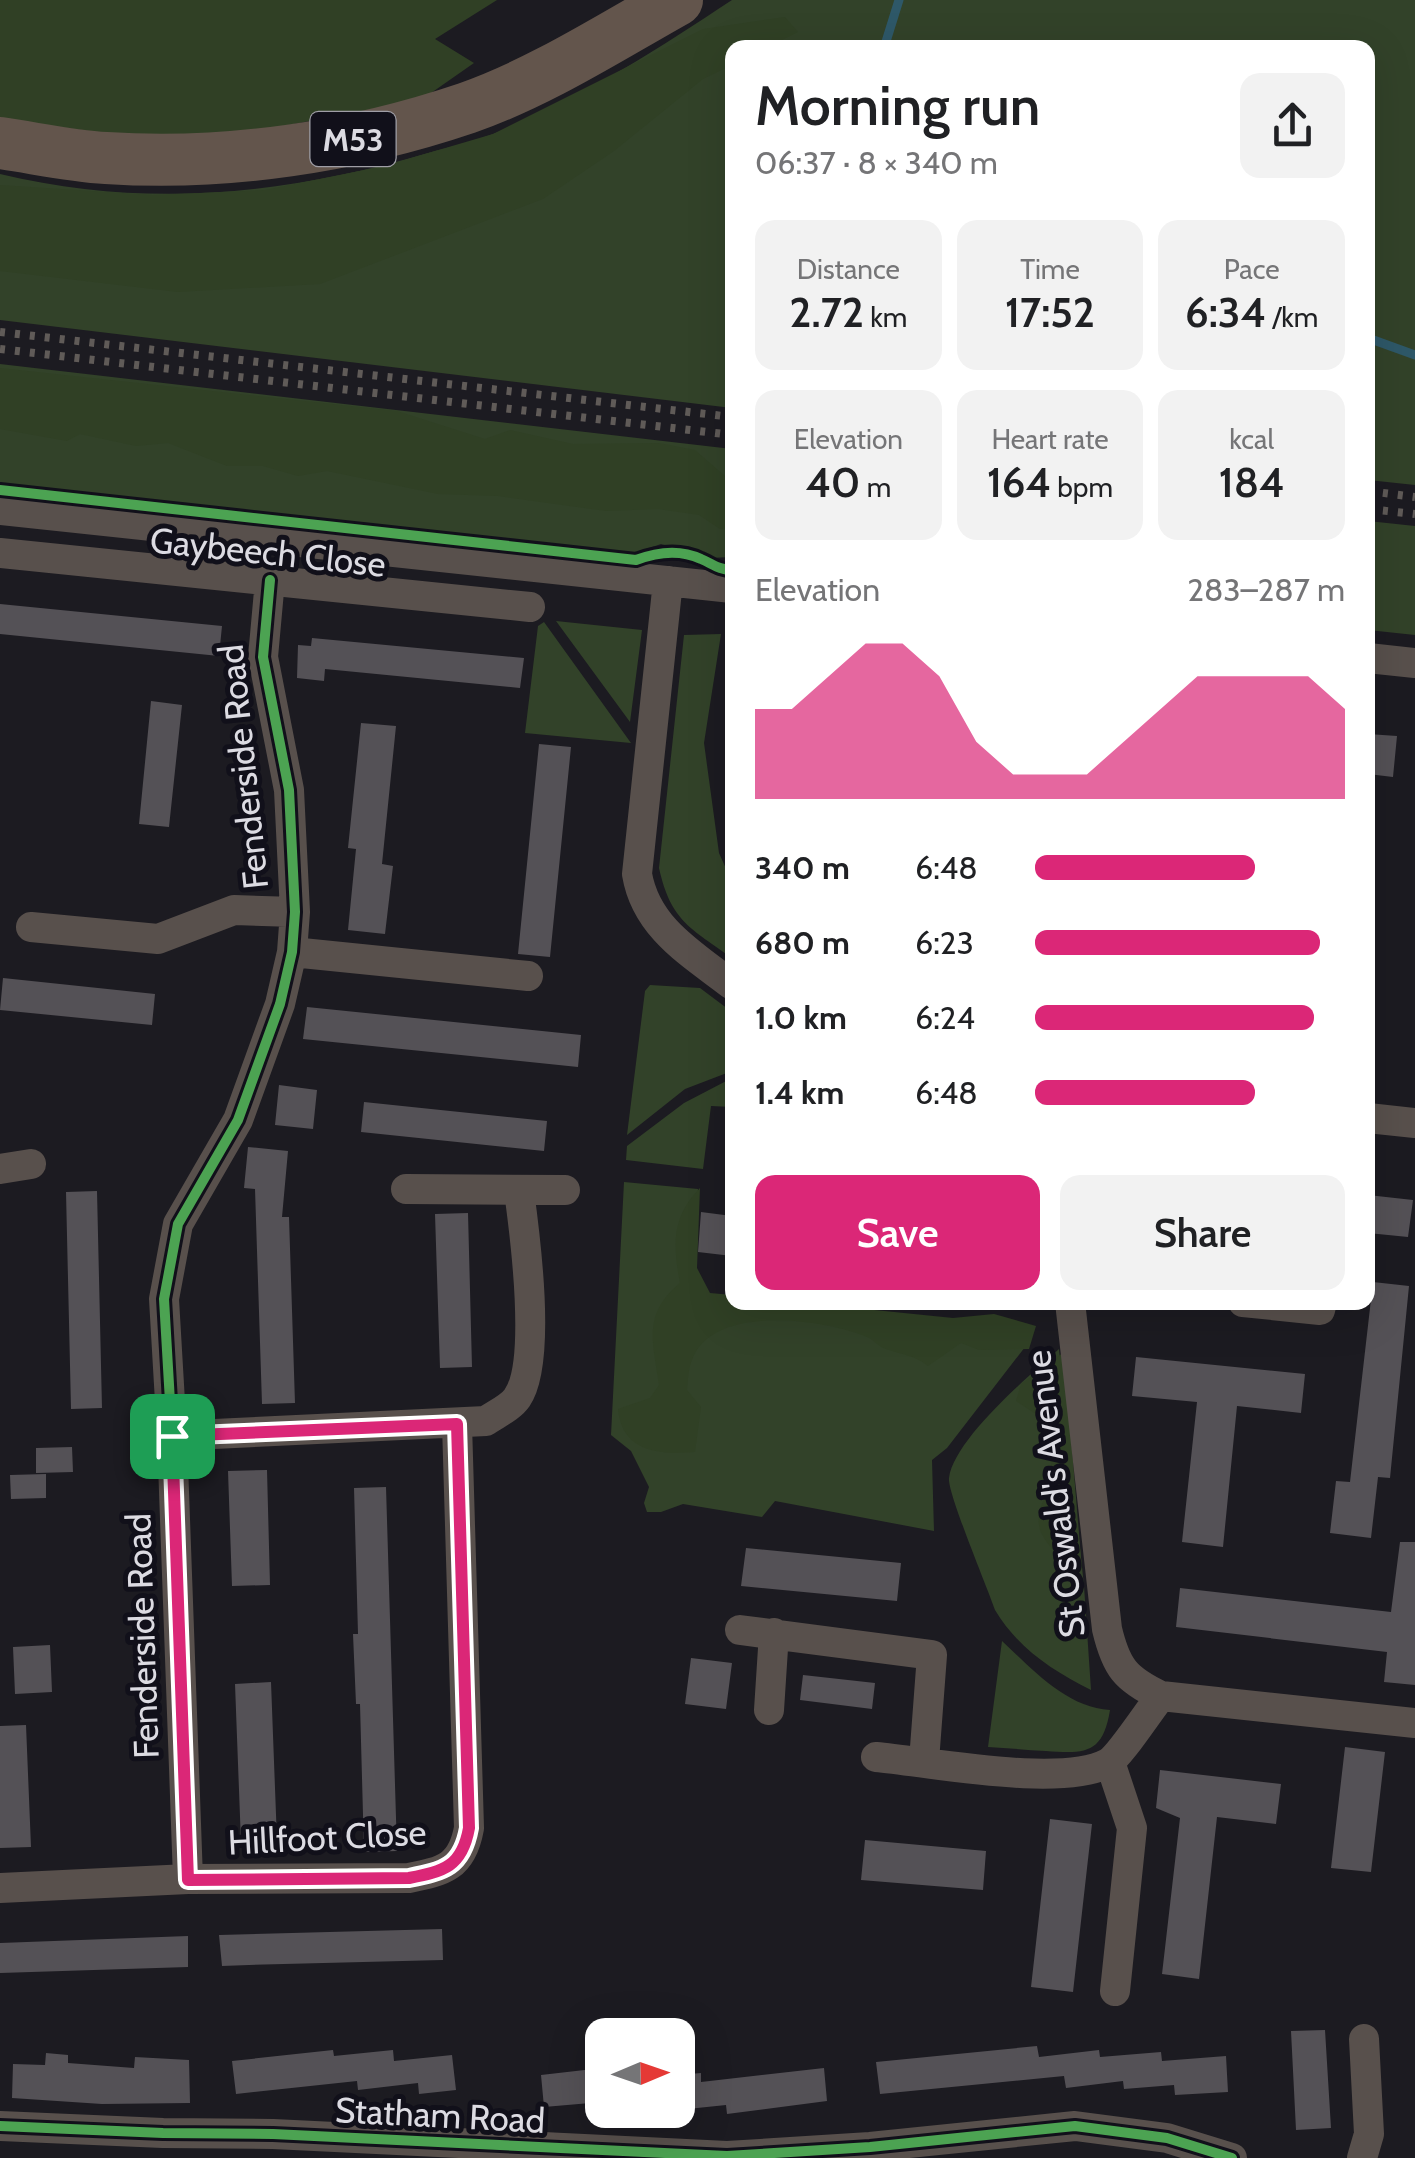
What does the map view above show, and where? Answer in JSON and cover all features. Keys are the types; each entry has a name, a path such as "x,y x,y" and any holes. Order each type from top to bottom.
{"highway":[{"name":"M53","path":"0,143 108,158 238,157 368,136 468,107 528,81 678,0"}],"street":[{"path":"0,510 725,587"},
{"name":"Gaybeech Close","path":"0,552 530,607"},
{"path":"419,594 424,553"},
{"name":"Fenderside Road","path":"188,1880 164,1298 178,1224 238,1120 280,1004 292,952 295,912 290,790 263,657 270,580"},
{"path":"668,581 637,874 640,896 666,934 725,980"},
{"path":"1375,659 1415,663"},
{"path":"30,926 158,939 234,910 295,912"},
{"path":"292,952 528,976"},
{"path":"1375,1119 1415,1123"},
{"path":"0,1169 31,1164"},
{"path":"406,1189 564,1190"},
{"path":"172,1436 486,1421 516,1399 529,1370 528,1260 519,1190"},
{"name":"St Oswald's Avenue","path":"1071,1310 1114,1660 1136,1684 1161,1696 1415,1723"},
{"name":"Hillfoot Close","path":"0,1888 188,1880 409,1878 442,1872 457,1859 469,1828 457,1424"},
{"path":"740,1630 932,1654 924,1761"},
{"path":"769,1710 774,1634"},
{"path":"876,1757 1035,1774 1074,1772 1110,1762 1161,1696"},
{"path":"1110,1762 1132,1828 1114,1991"},
{"path":"1362,2158 1369,2134 1364,2039"},
{"name":"Statham Road","path":"0,2126 163,2134 273,2134 511,2153 781,2156 1075,2126 1168,2138 1232,2158"}],"green space":[{"path":"0,0 497,0 435,39 474,63 421,100 262,130 168,142 0,119"},
{"path":"732,0 1415,0 1415,485 1375,481 1375,40 725,40 725,407 0,320 0,174 54,185 162,194 321,179 477,140 525,121 675,37"},
{"path":"785,17 798,32 782,40 725,40 725,68 703,79 614,151 543,199 320,284 178,292 0,271 0,185 153,195 265,190 384,166 493,134 703,29"},
{"path":"0,364 725,448 725,557 709,558 661,544 635,553 0,483"},
{"path":"0,368 397,411 485,439 510,430 573,444 659,443 695,450 725,476 725,529 699,515 658,509 606,511 498,496 438,494 327,471 298,476 263,466 227,466 168,443 136,446 80,434 67,441 0,429"},
{"path":"1375,522 1415,526 1415,635 1375,631"},
{"path":"556,621 642,630 630,722"},
{"path":"544,622 631,743 525,733 538,626"},
{"path":"721,634 704,743 719,853 725,866 725,953 694,931 677,912 659,868 684,635"},
{"path":"650,985 700,988 725,1007 725,1074 685,1089 627,1135 645,991"},
{"path":"725,1082 725,1107 711,1106 703,1169 626,1160 627,1146 684,1103"},
{"path":"624,1182 698,1189 694,1270 707,1296 725,1300 725,1310 844,1311 1032,1338 947,1448 932,1460 934,1531 775,1501 762,1517 683,1504 661,1512 647,1512 644,1503 649,1487 631,1451 611,1435"},
{"path":"700,1188 697,1268 710,1293 725,1294 725,1310 874,1310 953,1318 994,1314 1036,1326 1029,1349 979,1350 961,1343 928,1366 848,1330 798,1321 745,1323 722,1330 703,1342 692,1360 687,1390 701,1407 695,1452 668,1453 644,1448 627,1434 618,1409 650,1398 659,1385 653,1342 655,1318 680,1283 676,1232"},
{"path":"1059,1349 1091,1690 1037,1657 1004,1624 961,1520 949,1478 954,1462 978,1427"},
{"path":"1064,1352 1082,1570 1072,1570 1040,1529 1040,1508 1054,1479 1042,1418 1016,1401 1021,1384"},
{"path":"1002,1641 1065,1695 1094,1708 1110,1710 1097,1743 1071,1752 988,1747"}],"building":[{"path":"0,604 222,626 219,656 0,634"},
{"path":"312,638 524,658 520,688 325,669 324,681 297,678 298,645 311,646"},
{"path":"151,701 182,705 169,827 139,824"},
{"path":"361,723 396,726 382,864 393,866 385,934 348,930 356,849 348,848"},
{"path":"1375,734 1397,736 1393,777 1375,775"},
{"path":"539,744 571,747 550,957 518,954"},
{"path":"3,978 155,994 152,1025 0,1010"},
{"path":"307,1007 581,1035 578,1067 303,1039"},
{"path":"279,1085 317,1090 313,1129 275,1125"},
{"path":"364,1102 547,1121 544,1151 361,1132"},
{"path":"248,1147 288,1151 282,1217 289,1217 295,1403 262,1404 255,1189 244,1188"},
{"path":"97,1191 102,1408 71,1409 66,1192"},
{"path":"1375,1196 1413,1200 1408,1237 1375,1234"},
{"path":"701,1212 725,1215 725,1255 698,1252"},
{"path":"468,1213 472,1367 440,1368 435,1214"},
{"path":"1375,1282 1409,1286 1390,1478 1378,1477 1371,1538 1330,1533 1336,1481 1350,1482 1370,1310 1375,1310"},
{"path":"1136,1357 1305,1374 1301,1413 1237,1406 1223,1547 1182,1542 1197,1402 1132,1396"},
{"path":"72,1447 73,1472 36,1473 36,1448"},
{"path":"267,1470 270,1585 232,1586 228,1471"},
{"path":"46,1474 46,1498 11,1499 10,1475"},
{"path":"386,1487 397,1851 364,1852 360,1704 356,1704 353,1634 358,1634 354,1488"},
{"path":"1400,1542 1415,1542 1415,1685 1384,1682 1387,1652 1176,1627 1180,1588 1391,1612"},
{"path":"746,1548 901,1563 897,1601 741,1586"},
{"path":"50,1645 52,1692 15,1694 13,1647"},
{"path":"691,1658 732,1663 726,1709 685,1704"},
{"path":"803,1675 875,1683 872,1709 800,1700"},
{"path":"271,1682 277,1841 241,1843 235,1684"},
{"path":"26,1725 31,1847 0,1848 0,1726"},
{"path":"1345,1747 1385,1752 1371,1872 1331,1868"},
{"path":"1160,1770 1281,1784 1276,1824 1217,1817 1199,1979 1162,1974 1180,1818 1156,1808"},
{"path":"1050,1819 1092,1824 1073,1992 1031,1987"},
{"path":"865,1840 986,1851 983,1890 861,1880"},
{"path":"442,1929 443,1960 222,1966 219,1935"},
{"path":"188,1936 188,1967 0,1973 0,1943"},
{"path":"1325,2030 1331,2128 1296,2130 1291,2031"},
{"path":"1037,2046 1039,2057 1099,2050 1100,2057 1161,2052 1162,2061 1226,2056 1228,2092 1175,2095 1174,2085 1124,2089 1123,2081 1066,2088 1064,2076 880,2094 876,2062"},
{"path":"333,2050 334,2056 393,2050 394,2061 452,2055 456,2090 419,2094 418,2083 358,2090 357,2081 236,2094 232,2061"},
{"path":"46,2053 68,2055 68,2063 134,2068 135,2057 189,2060 190,2103 102,2104 12,2098 13,2064 45,2065"},
{"path":"824,2068 827,2101 727,2114 726,2105 695,2108 695,2074 701,2073 701,2082"},
{"path":"585,2070 585,2103 544,2107 541,2075"}],"waterway":[{"path":"886,40 899,0"},
{"path":"1375,341 1415,355"}],"railway":[{"path":"0,332 725,416"},
{"path":"0,349 725,434"},
{"path":"1375,492 1415,497"},
{"path":"1375,510 1415,514"}],"cycle path":[{"path":"0,490 636,560 677,553 725,569"},
{"path":"188,1879 164,1299 178,1224 238,1120 280,1004 292,952 295,912 289,790 263,657 270,580"},
{"path":"0,2126 273,2134 727,2156 870,2147 1075,2126 1167,2138 1232,2158"}],"route":[{"path":"457,1424 469,1828 457,1859 442,1872 409,1878 188,1880 172,1436 457,1424"}]}
